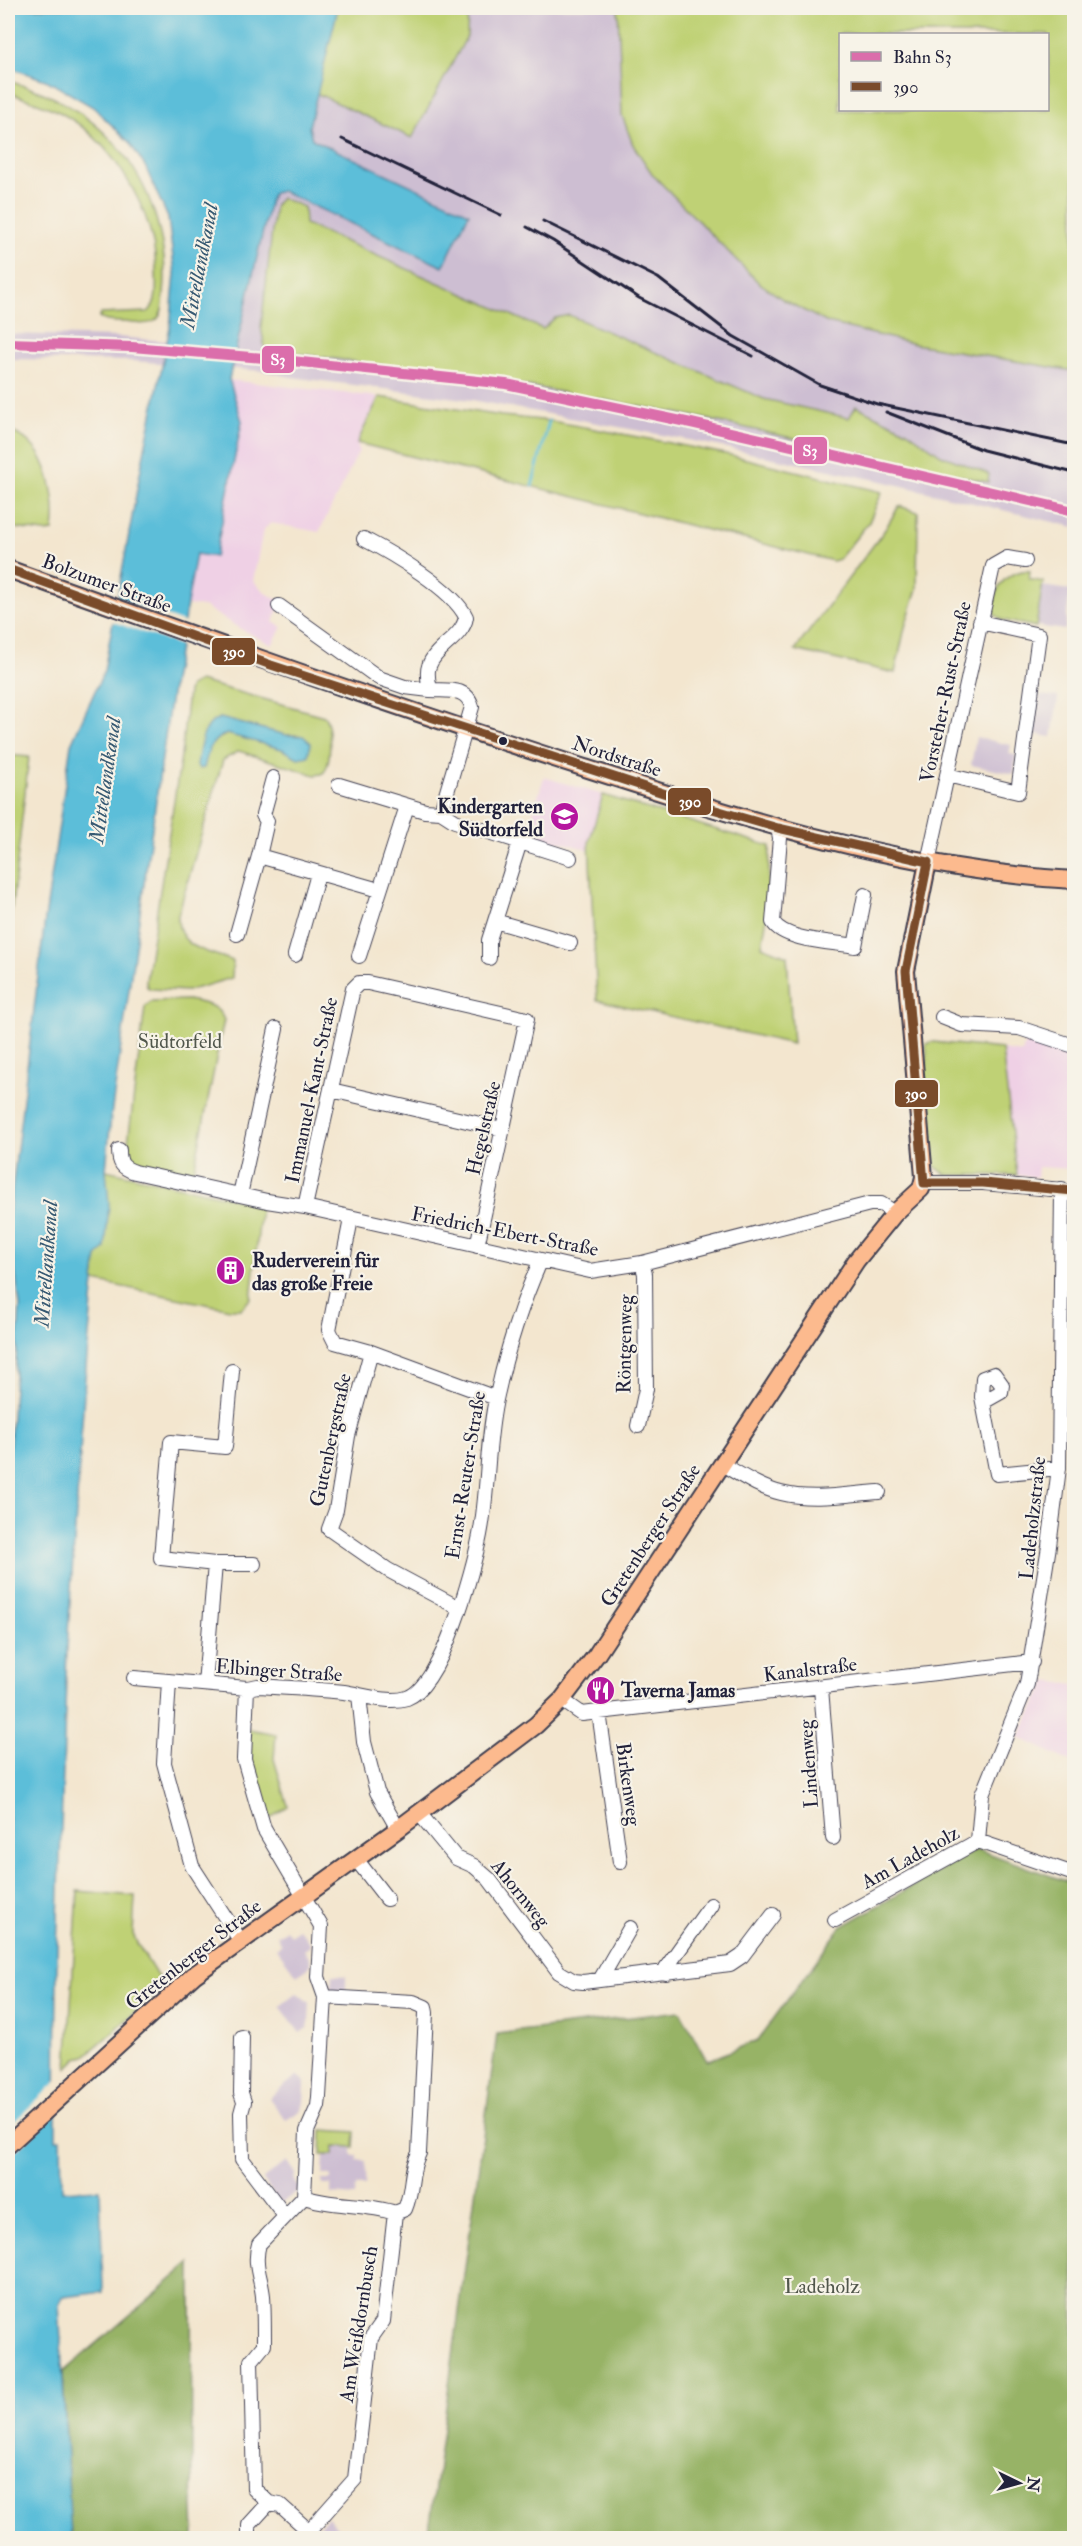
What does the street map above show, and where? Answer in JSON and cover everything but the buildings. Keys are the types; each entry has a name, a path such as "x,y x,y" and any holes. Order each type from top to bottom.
{"main road":[{"name":"Bolzumer Straße","path":"8,569 192,636"},
{"name":"Nordstraße","path":"192,636 466,730 778,828 928,862 1074,880"},
{"path":"924,1183 906,971 928,862"},
{"name":"Gretenberger Straße","path":"8,2145 151,2012 240,1940 398,1829 536,1725 562,1700 602,1647 856,1261 895,1213 924,1183"}],"street":[{"path":"364,539 424,576 457,603 466,617 465,626 429,665 430,690"},
{"name":"Vorsteher-Rust-Straße","path":"928,862 993,567 1007,558 1025,561"},
{"path":"279,606 379,678 405,687 455,691 467,695 472,707 441,812"},
{"path":"947,775 1018,792 1039,635 980,622"},
{"path":"237,934 259,856 267,821 263,815 273,778"},
{"path":"339,785 425,811 441,812 455,821 570,858"},
{"path":"359,956 407,806"},
{"path":"778,828 780,838 773,922 777,928 789,935 855,946 865,895"},
{"path":"489,958 489,940 520,842"},
{"path":"259,856 379,890"},
{"path":"295,955 318,874"},
{"path":"495,921 570,943"},
{"name":"Hegelstraße","path":"359,983 368,983 527,1019 477,1246"},
{"name":"Immanuel-Kant-Straße","path":"305,1207 353,989 359,983"},
{"path":"942,1017 962,1025 1019,1028 1074,1046"},
{"path":"240,1195 276,1029"},
{"path":"331,1090 502,1129"},
{"name":"Friedrich-Ebert-Straße","path":"119,1150 119,1160 128,1169 240,1195 305,1207 540,1262 590,1271 642,1263 870,1204 881,1204 895,1213"},
{"path":"924,1183 983,1183 1068,1190"},
{"name":"Ladeholzstraße","path":"978,1841 982,1795 1027,1684 1032,1662 1059,1468 1068,1190"},
{"path":"351,1219 329,1330 334,1342 371,1352 496,1398"},
{"name":"Ernst-Reuter-Straße","path":"420,1690 432,1675 442,1653 459,1608 480,1535 496,1398 510,1340 540,1262"},
{"name":"Röntgenweg","path":"638,1426 646,1389 645,1274 642,1263"},
{"name":"Gutenbergstraße","path":"371,1352 348,1436 336,1510 330,1529 388,1570 459,1608"},
{"path":"232,1371 225,1447 171,1442 161,1558 215,1564 254,1564"},
{"path":"985,1401 997,1474 1059,1468"},
{"path":"722,1464 763,1487 781,1493 799,1496 879,1492"},
{"path":"205,1684 215,1564"},
{"name":"Kanalstraße","path":"562,1700 582,1714 1032,1662"},
{"name":"Elbinger Straße","path":"134,1678 247,1688 258,1686 396,1699 408,1697 420,1690"},
{"path":"169,1681 164,1762 192,1866 240,1940"},
{"path":"247,1688 244,1759 264,1829 321,1926 318,1977 325,1998 319,2097 318,2106 307,2131 304,2197 260,2244 256,2264 263,2296 264,2345 251,2361 254,2489 269,2503 280,2505 311,2535"},
{"name":"Lindenweg","path":"821,1688 833,1838"},
{"path":"359,1695 364,1742 377,1792 398,1829"},
{"name":"Birkenweg","path":"599,1712 620,1862"},
{"name":"Ahornweg","path":"419,1813 446,1849 456,1858 481,1870 559,1972 574,1981 666,1974 730,1964 742,1956 773,1915"},
{"name":"Am Ladeholz","path":"835,1920 978,1841 1074,1874"},
{"path":"356,1859 387,1899"},
{"path":"666,1974 666,1968 711,1905"},
{"path":"600,1980 630,1928"},
{"name":"Am Weißdornbusch","path":"311,2535 356,2479 371,2338 383,2321 395,2213 405,2209 411,2194 413,2165 419,2154 426,2013 425,2007 413,2002 325,1998"},
{"path":"242,2037 241,2093 244,2102 241,2113 242,2159 285,2216"},
{"path":"304,2197 352,2207 380,2208 395,2213"},
{"path":"249,2538 249,2525 269,2503"}],"shaded area":[{"path":"458,8 1074,8 1074,527 886,482 689,440 472,400 291,377 263,371 132,361 8,359 8,334 117,337 236,347 268,205 271,196 278,191 289,194 443,267 468,213 312,139 309,127 316,93 413,138 468,10"},
{"path":"229,380 379,397 357,443 359,451 319,532 271,523 263,530 253,581 266,593 281,602 273,622 282,627 272,645 205,607 187,605 196,554 215,557 242,421"},
{"path":"1042,586 1070,590 1065,630 1037,626"},
{"path":"1040,695 1058,697 1052,737 1034,734"},
{"path":"976,737 1011,745 1009,754 1016,755 1014,774 971,765"},
{"name":"Kindergarten Südtorfeld","path":"544,777 603,795 589,842 589,850 558,841 548,846 525,839"},
{"path":"1026,1040 1074,1054 1074,1169 1038,1167 1037,1177 1017,1175 1002,1050 1022,1053"},
{"path":"1047,1681 1074,1685 1074,1764 1019,1737"},
{"path":"286,1929 290,1935 299,1929 311,1944 304,1950 310,1958 310,1966 297,1976 276,1948 282,1944 277,1936"},
{"path":"332,1975 346,1976 346,1993 331,1993"},
{"path":"297,1993 310,2002 309,2023 307,2028 300,2033 280,2006"},
{"path":"298,2075 305,2083 302,2110 286,2120 269,2098"},
{"path":"333,2146 352,2147 352,2156 357,2156 357,2160 366,2161 365,2186 356,2186 355,2196 331,2194 331,2185 322,2185 322,2180 331,2180 331,2175 323,2175 324,2155 333,2155"},
{"path":"287,2161 295,2172 294,2182 300,2189 280,2204 263,2179"},
{"path":"327,2518 349,2538 318,2538 317,2528"}],"green space":[{"path":"338,8 458,8 468,10 467,36 412,138 316,93"},
{"path":"618,8 1074,8 1074,371 915,344 828,323 784,300 758,282 653,175 633,145 622,115"},
{"path":"8,81 53,97 80,113 116,145 139,178 155,215 164,254 163,301 161,312 156,320 141,324 107,321 99,317 101,314 148,312 154,303 156,268 153,246 147,223 127,178 96,140 78,124 53,109 8,92"},
{"path":"281,198 304,207 305,224 543,329 555,318 569,315 764,399 849,418 856,406 907,431 941,455 989,474 988,482 693,416 528,386 265,349 261,327 275,205"},
{"path":"379,397 502,416 551,421 654,440 730,455 882,492 869,522 839,559 833,561 357,443"},
{"path":"14,433 26,440 43,461 52,489 53,531 8,527 8,437"},
{"path":"899,506 918,512 917,589 905,627 895,673 795,650 884,531"},
{"path":"1030,571 1029,579 1043,582 1036,627 1002,620 994,614 999,586 1014,573"},
{"path":"199,681 324,716 327,721 330,746 328,763 322,774 315,775 239,751 223,760 178,915 182,935 188,942 204,951 233,961 232,978 187,991 151,989 147,987 146,981 190,686","holes":["220,718 286,735 299,735 286,752 228,734 215,740 208,751"]},
{"path":"8,755 29,757 8,941"},
{"path":"603,795 770,846 767,917 762,946 787,956 793,1044 597,1000 589,842"},
{"name":"Südtorfeld","path":"188,1000 214,1007 224,1020 192,1180 144,1167 130,1157 127,1150 145,1007 152,1001"},
{"path":"933,1042 1002,1049 1017,1175 947,1175 934,1166 924,1071 927,1062 926,1044"},
{"path":"106,1170 253,1203 261,1207 251,1298 241,1309 230,1309 94,1281"},
{"path":"249,1729 276,1734 274,1759 288,1806 265,1822 247,1757"},
{"name":"Ladeholz","path":"977,1849 1070,1883 1074,1888 1074,2538 428,2538 497,2034 680,2011 707,2061 758,2040 841,1927"},
{"path":"78,1891 135,1896 133,1934 164,1987 85,2056 77,2058 67,2068"},
{"path":"322,2130 355,2132 354,2147 334,2146 333,2155 321,2155"},
{"path":"191,2263 194,2538 71,2538 63,2372"}],"water":[{"name":"Mittellandkanal","path":"8,8 338,8 309,127 312,139 469,213 443,267 282,191 271,196 229,379 242,421 215,557 196,554 173,681 111,1116 106,1170 109,1204 105,1249 97,1256 94,1281 85,1378 67,1648 57,1951 56,2139 61,2139 62,2191 100,2189 103,2292 64,2297 59,2303 71,2538 8,2538 8,1469 20,1306 8,1223 45,919 71,744 104,671 140,473 170,327 175,274 168,218 145,166 129,142 93,107 48,81 8,67"},
{"path":"220,718 286,735 303,736 311,743 308,756 298,758 282,749 227,734 213,743 204,768 199,769 197,765 202,737 209,725"}],"pier":[{"path":"114,597 186,623 182,646 110,621"},
{"path":"59,2079 59,2111 8,2158 8,2127"}],"waterway":[{"path":"532,486 549,421"}],"railway":[{"path":"342,139 501,215"},
{"path":"543,221 658,278 733,336 820,385 877,404 1074,445"},
{"path":"527,227 553,241 639,298 753,356"},
{"path":"886,412 983,450 1074,473"}],"rail line":[{"name":"S3","path":"8,343 132,347 264,358 506,384 691,423 1074,511"}],"transit line":[{"name":"390","path":"8,569 271,665 709,808 778,828 928,862 906,971 924,1183 983,1183 1074,1191"}],"place":[{"name":"Kindergarten Südtorfeld","path":"564,817"},
{"name":"Ruderverein für das große Freie","path":"231,1271"},
{"name":"Taverna Jamas","path":"600,1690"}]}
